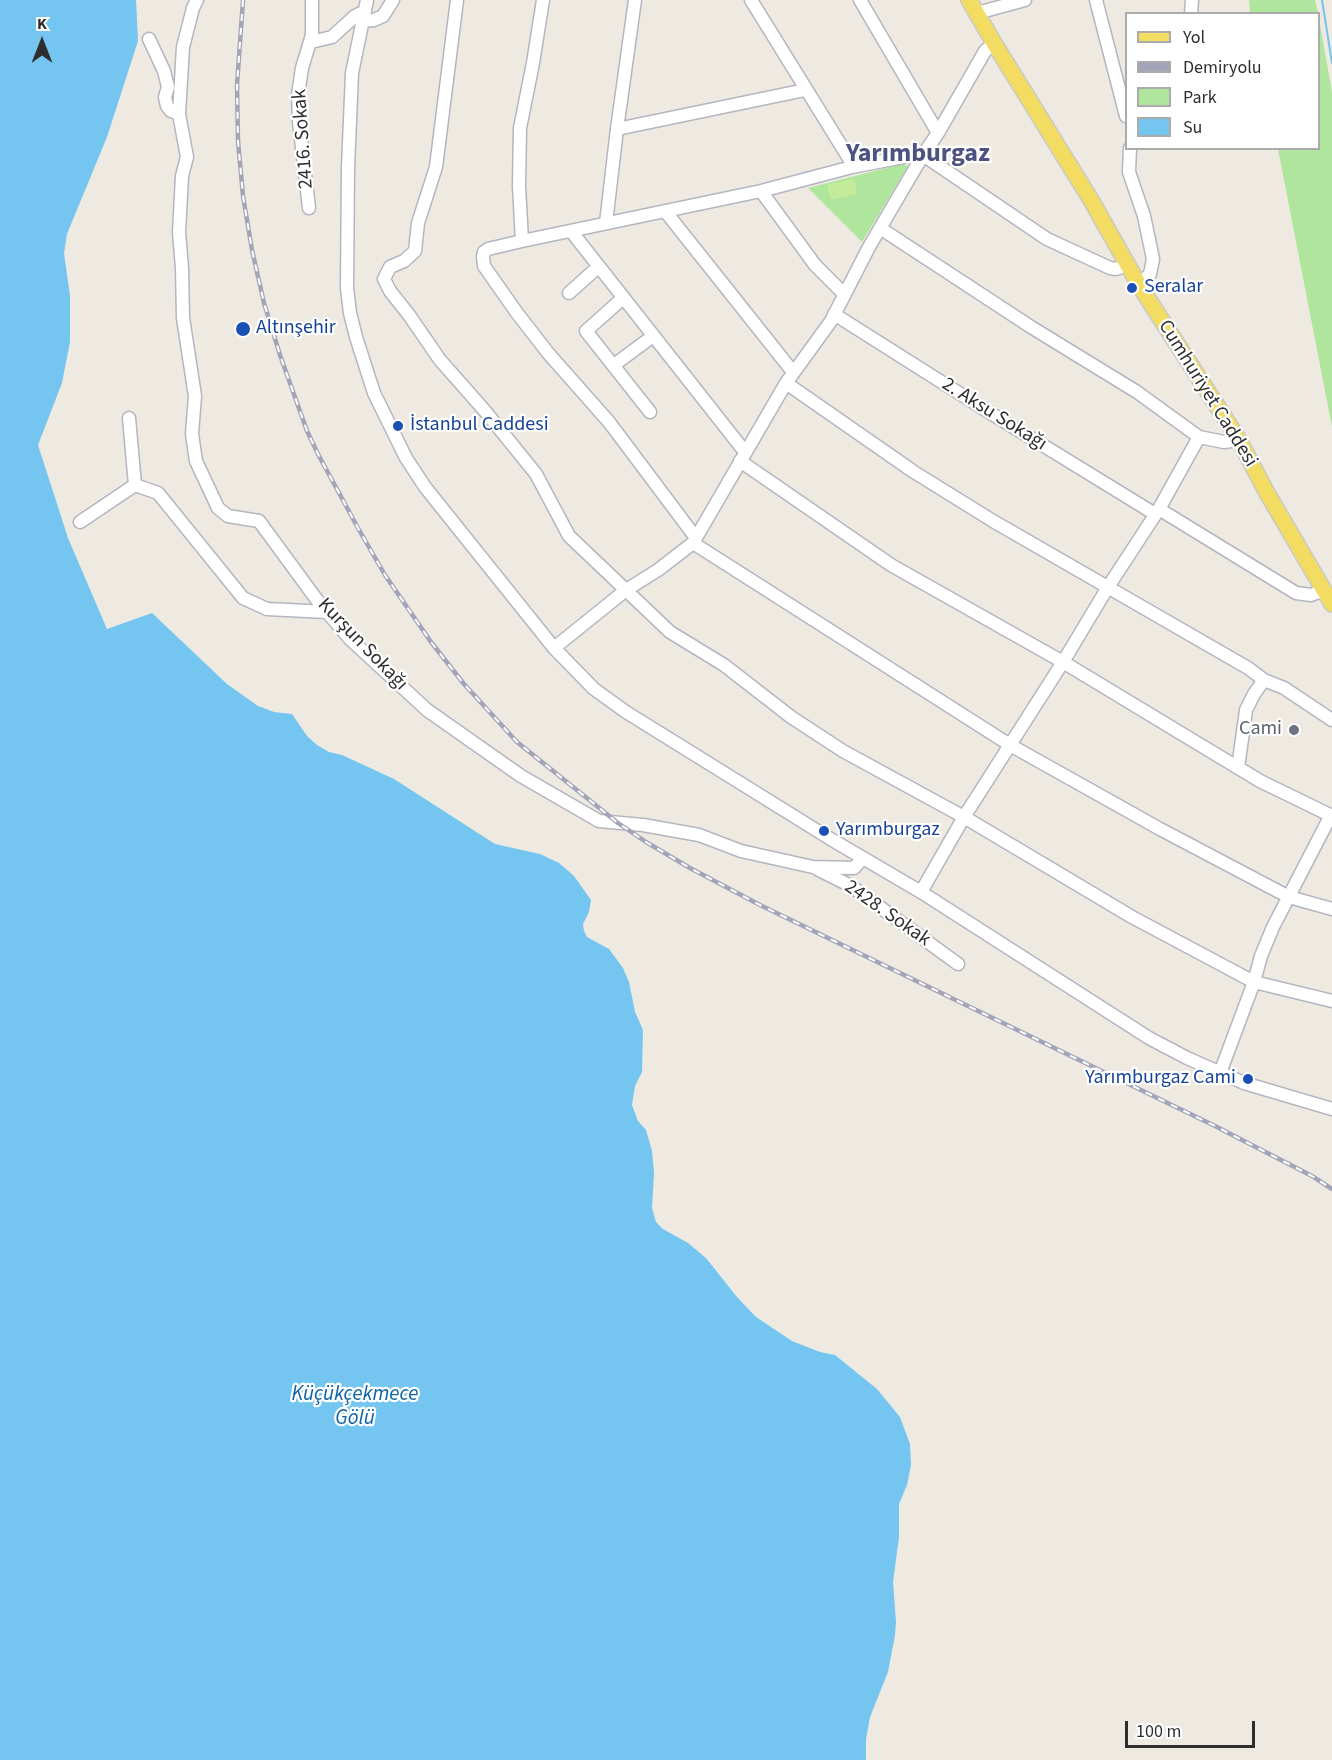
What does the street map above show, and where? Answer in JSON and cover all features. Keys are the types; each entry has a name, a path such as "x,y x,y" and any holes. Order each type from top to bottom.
{"main road":[{"name":"Cumhuriyet Caddesi","path":"973,6 994,44 1091,200 1139,285 1239,440 1332,604"}],"street":[{"name":"Kurşun Sokağı","path":"197,0 183,47 179,114 187,157 182,176 179,232 183,268 183,318 195,396 192,435 196,460 218,508 228,516 259,521 350,639 427,710 520,776 599,821 643,825 699,836 741,851 813,867 854,868 863,858"},
{"name":"2416. Sokak","path":"309,208 298,122 298,94 302,68 311,42 312,0"},
{"path":"364,10 374,20 383,16 393,0"},
{"path":"457,0 436,167 418,223 415,251 404,261 390,267 384,279 390,291 410,315 440,360 536,474 569,536 670,632 724,664 791,717 843,751 964,817 1132,917 1254,982 1332,1001"},
{"path":"522,241 519,186 520,128 543,0"},
{"path":"606,223 635,0"},
{"path":"751,0 850,160 852,167"},
{"path":"860,0 938,133"},
{"path":"973,6 1025,0"},
{"path":"1096,0 1125,112"},
{"path":"311,42 332,38 364,10"},
{"path":"364,10 352,73 348,167 347,288 356,337 375,393 406,458 425,487 554,648 594,689 616,706 921,892 1149,1038 1220,1073 1266,1090 1332,1109"},
{"name":"Kurşun Sokağı","path":"149,39 164,70 168,87 165,97 167,106 171,111 179,114"},
{"path":"554,648 626,590 658,570 695,540 790,377 831,321 880,228 985,51 994,44"},
{"path":"617,129 805,90"},
{"path":"1130,150 1129,172 1144,216 1153,259 1150,274 1139,285"},
{"path":"1128,265 1116,269 1110,268 1047,239 923,155 852,167 761,191 522,241 488,249 483,256 484,266 535,337 609,422 695,540 1010,745 1160,830 1289,897 1332,909"},
{"path":"761,191 815,265 844,294"},
{"path":"665,211 790,377 914,472 993,521 1248,668 1264,680 1284,688 1332,720"},
{"path":"880,228 1031,327 1137,392 1199,437 1224,442 1239,440"},
{"path":"571,231 743,456 891,565 1063,662 1260,781 1331,815 1273,927 1220,1073"},
{"path":"569,293 598,267"},
{"path":"623,298 586,331 650,412"},
{"name":"2. Aksu Sokağı","path":"834,314 992,414 1296,593 1311,595 1324,590"},
{"path":"614,365 653,336"},
{"path":"129,418 135,484"},
{"path":"921,892 964,817 1157,512 1199,437"},
{"path":"135,484 158,493 243,598 267,609 327,612"},
{"path":"80,522 135,484"},
{"path":"1238,768 1246,710 1264,680"},
{"name":"2428. Sokak","path":"813,867 850,886 958,964"}],"green space":[{"path":"1249,0 1315,0 1318,12 1250,12"},
{"path":"1320,25 1332,92 1332,427 1278,150 1320,150"},
{"path":"902,164 908,166 862,242 808,188"},
{"path":"854,179 857,194 831,200 827,185"}],"water":[{"name":"Küçükçekmece Gölü","path":"0,0 136,0 138,41 107,137 67,234 64,253 70,296 70,342 62,383 38,445 68,538 107,629 152,613 227,684 258,706 274,712 292,714 307,736 317,745 394,779 495,844 540,854 559,863 574,876 591,900 589,912 583,924 584,931 587,937 609,949 623,968 629,982 635,1012 643,1030 642,1072 635,1086 632,1105 638,1121 646,1130 652,1151 654,1173 652,1208 656,1222 706,1258 756,1317 792,1341 835,1355 877,1389 900,1417 910,1444 911,1465 907,1485 899,1504 899,1537 893,1582 895,1635 888,1672 870,1717 866,1739 866,1760 0,1760"}],"waterway":[{"path":"1322,0 1332,63"}],"railway":[{"path":"243,0 237,85 238,141 243,196 264,303 307,431 385,575 431,642 464,684 517,742 618,823 690,868 760,905 1215,1126 1312,1176 1332,1189"}],"place":[{"name":"Seralar","path":"1132,288"},
{"name":"Altınşehir","path":"243,329"},
{"name":"İstanbul Caddesi","path":"398,426"},
{"name":"Cami","path":"1294,730"},
{"name":"Yarımburgaz","path":"824,831"},
{"name":"Yarımburgaz Cami","path":"1248,1079"}],"district":[{"name":"Yarımburgaz","path":"918,155"}]}
